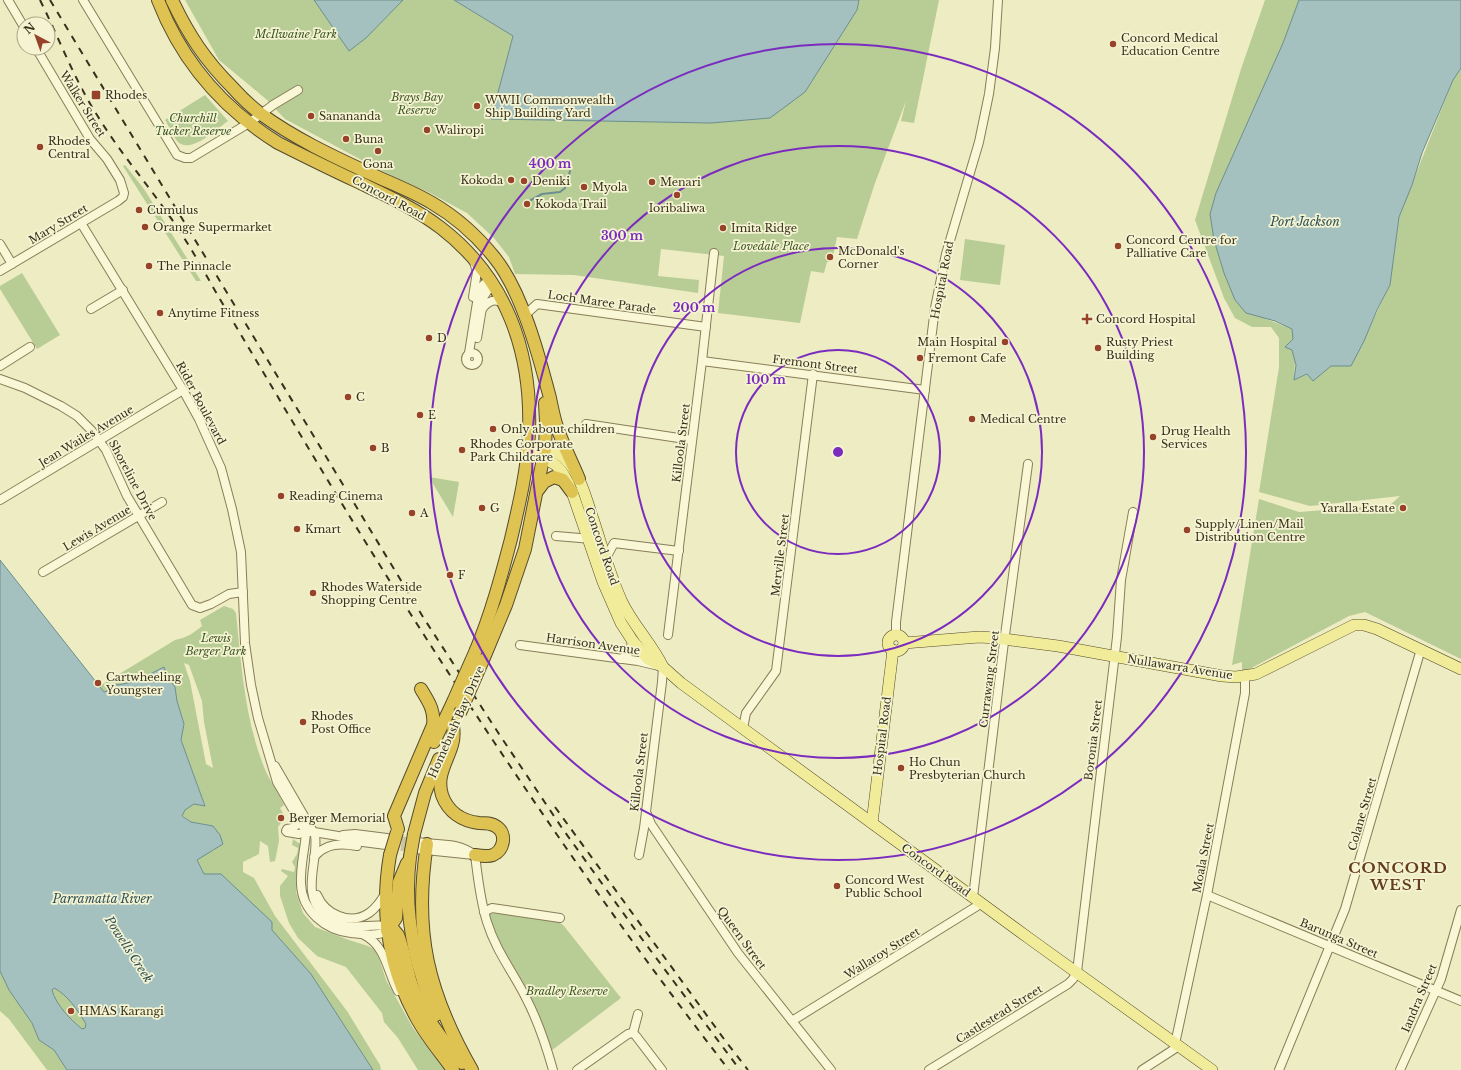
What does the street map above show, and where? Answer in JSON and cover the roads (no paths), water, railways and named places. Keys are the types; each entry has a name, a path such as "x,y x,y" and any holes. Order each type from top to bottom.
{"highway":[{"name":"Concord Road","path":"158,0 167,22 188,59 214,92 249,123 278,143 415,210 450,235 472,257 492,282 505,304 516,331 524,360 529,408 527,454"},
{"name":"Concord Road","path":"172,0 190,36 202,53 235,91 261,114 312,144 438,206 471,231 495,258 506,275 524,316 541,368"},
{"path":"492,282 506,275"},
{"path":"541,368 557,427 579,479"},
{"name":"Homebush Bay Drive","path":"464,1069 417,1018 397,975 389,945 386,894 392,840 453,702 502,616 525,549 545,453 546,422 541,368"},
{"name":"Homebush Bay Drive","path":"464,1069 439,1022 418,967 413,948 408,911 408,876 418,846 425,793 453,726 460,713 499,588 515,522 527,454"},
{"path":"537,491 544,482 554,477 563,480 572,492"},
{"path":"392,840 394,816 433,725 433,710 421,689"},
{"path":"453,726 452,745 443,768 440,783 444,800 450,810 459,817 470,822 492,825 499,828 502,832 503,842 497,853 489,856 475,856"},
{"path":"418,846 400,878 396,918 388,928 398,935 411,983 427,1016 464,1069"},
{"path":"418,846 422,874 421,899 423,938 427,959 445,1018 464,1069"}],"main road":[{"name":"Concord Road","path":"662,667 656,654 640,632 622,602 579,479 574,469 561,456 552,451 545,453 561,470 568,481 610,600 632,640 648,659 662,667 681,683 872,823 1212,1070"},
{"path":"527,454 545,453"},
{"name":"Nullawarra Avenue","path":"904,643 979,636 1058,646 1222,676 1236,677 1256,674 1354,626 1371,626 1461,669"},
{"path":"896,635 902,637 904,643 900,649 893,650 890,647 889,642 891,637 896,635"},
{"name":"Hospital Road","path":"872,823 893,650"}],"street":[{"path":"8,0 17,16"},
{"path":"83,0 177,155 185,158 191,158 249,123 298,90"},
{"name":"Hospital Road","path":"896,635 896,622 935,308 952,235 979,142 989,94 995,48 998,0"},
{"name":"Walker Street","path":"41,56 90,139 107,159 120,180 124,193"},
{"name":"Mary Street","path":"0,271 121,199 124,193"},
{"name":"Rider Boulevard","path":"81,223 183,390 215,452 225,481 234,516 240,552 245,643 258,718 277,782 297,817 310,832"},
{"path":"0,244 12,264"},
{"name":"Killoola Street","path":"668,635 714,253"},
{"path":"472,257 477,270 471,308 473,328"},
{"path":"492,282 486,292 472,353 473,328 478,296 482,286 492,282"},
{"path":"91,309 122,290"},
{"path":"482,308 493,300 497,300 505,304"},
{"name":"Loch Maree Parade","path":"524,316 537,304 706,327"},
{"path":"0,366 30,347"},
{"name":"Fremont Street","path":"702,361 812,374 925,390"},
{"name":"Merville Street","path":"743,728 746,713 776,671 812,374"},
{"name":"Shoreline Drive","path":"0,379 25,388 61,406 84,423 99,440 106,450 138,516 192,605 200,608 229,594 243,592"},
{"name":"Jean Wailes Avenue","path":"0,500 183,390"},
{"path":"586,424 692,440"},
{"name":"Currawang Street","path":"978,900 1004,639 1028,464"},
{"name":"Lewis Avenue","path":"43,572 162,502"},
{"name":"Boronia Street","path":"1076,972 1115,656 1121,580 1133,512"},
{"path":"556,536 600,540"},
{"path":"606,558 614,543 679,551"},
{"path":"621,659 629,653 632,640"},
{"name":"Harrison Avenue","path":"520,645 638,661 662,667"},
{"name":"Colane Street","path":"1279,1070 1345,909 1421,649"},
{"name":"Killoola Street","path":"639,855 662,682 662,667"},
{"name":"Moala Street","path":"1177,1045 1245,693 1245,676"},
{"name":"Rider Boulevard","path":"269,755 310,832"},
{"name":"Queen Street","path":"646,811 651,824 738,953 832,1070"},
{"path":"297,817 297,825 294,828 287,829 286,831 297,834 310,832 355,840 392,840"},
{"path":"310,832 316,843 311,885 317,907 328,918 336,923 349,926 388,928"},
{"path":"310,832 300,882 301,890 307,906 317,918 332,928 345,932 377,934 388,928"},
{"path":"314,857 326,848 339,844 375,848 392,840"},
{"path":"418,846 475,856 480,896 487,923 501,956 529,1004 546,1044 553,1070"},
{"path":"312,872 314,886 320,902 331,912 342,917 356,918 369,913 377,906 386,894"},
{"name":"Barunga Street","path":"1207,895 1461,1001"},
{"name":"Wallaroy Street","path":"792,1021 978,900"},
{"path":"484,912 492,908 560,918"},
{"name":"Iandra Street","path":"1400,1070 1441,979 1461,910"},
{"path":"362,934 371,939 382,951 396,987 417,1018"},
{"name":"Castlestead Street","path":"929,1070 1068,984 1073,979 1076,972"},
{"path":"632,1033 638,1014"},
{"path":"577,1070 628,1034 632,1033"},
{"path":"632,1033 636,1036 662,1070"},
{"path":"1142,1070 1177,1045"}],"water":[{"path":"314,0 403,0 366,38 349,51"},
{"path":"454,0 859,0 857,10 805,92 770,118 711,123 491,119 513,36"},
{"name":"Port Jackson","path":"1299,0 1461,0 1461,68 1453,80 1422,153 1412,185 1399,217 1390,285 1351,366 1331,366 1313,381 1307,374 1294,380 1296,365 1292,350 1285,347 1293,339 1292,329 1275,321 1246,313 1235,300 1224,273 1214,240 1210,214 1216,193 1283,43"},
{"name":"Parramatta River","path":"0,560 104,692 110,690 113,685 120,685 133,681 164,667 169,679 175,687 177,701 184,724 181,740 205,806 194,804 185,810 182,816 191,822 213,826 220,835 223,844 197,860 204,874 221,874 272,922 272,930 311,974 373,1070 67,1070 54,1050 39,1040 32,1023 9,990 0,971","holes":["54,988 59,991 76,1009 86,1024 85,1028 82,1029 77,1025 60,1006 52,990"]}],"waterway":[{"path":"531,200 542,194 560,192 565,188 570,171"}],"tunnel":[{"path":"390,839 416,842"},
{"path":"389,845 416,849"}],"railway":[{"path":"40,0 74,73 97,115 115,143 165,210 187,243 318,463 417,624 491,738 568,851 647,962 729,1070"},
{"path":"50,0 423,617 562,828 639,935 740,1070"},
{"path":"555,807 748,1070"}],"place":[{"name":"Concord Medical Education Centre","path":"1113,44"},
{"name":"Rhodes","path":"96,95"},
{"name":"WWII Commonwealth Ship Building Yard","path":"477,106"},
{"name":"Sanananda","path":"311,116"},
{"name":"Waliropi","path":"427,130"},
{"name":"Buna","path":"346,139"},
{"name":"Rhodes Central","path":"40,147"},
{"name":"Gona","path":"378,151"},
{"name":"Kokoda","path":"511,180"},
{"name":"Deniki","path":"524,181"},
{"name":"Menari","path":"652,182"},
{"name":"Myola","path":"584,187"},
{"name":"Ioribaliwa","path":"677,195"},
{"name":"Kokoda Trail","path":"527,204"},
{"name":"Cumulus","path":"139,210"},
{"name":"Orange Supermarket","path":"145,227"},
{"name":"Imita Ridge","path":"723,228"},
{"name":"Concord Centre for Palliative Care","path":"1118,246"},
{"name":"McDonald's Corner","path":"830,257"},
{"name":"The Pinnacle","path":"149,266"},
{"name":"Anytime Fitness","path":"160,313"},
{"name":"Concord Hospital","path":"1087,319"},
{"name":"D","path":"429,338"},
{"name":"Main Hospital","path":"1005,342"},
{"name":"Rusty Priest Building","path":"1098,348"},
{"name":"Fremont Cafe","path":"920,358"},
{"name":"C","path":"348,397"},
{"name":"E","path":"420,415"},
{"name":"Medical Centre","path":"972,419"},
{"name":"Only about children","path":"493,429"},
{"name":"Drug Health Services","path":"1153,437"},
{"name":"B","path":"373,448"},
{"name":"Rhodes Corporate Park Childcare","path":"462,450"},
{"name":"Reading Cinema","path":"281,496"},
{"name":"G","path":"482,508"},
{"name":"Yaralla Estate","path":"1403,508"},
{"name":"A","path":"412,513"},
{"name":"Kmart","path":"297,529"},
{"name":"Supply/Linen/Mail Distribution Centre","path":"1187,530"},
{"name":"F","path":"450,575"},
{"name":"Rhodes Waterside Shopping Centre","path":"313,593"},
{"name":"Cartwheeling Youngster","path":"98,683"},
{"name":"Rhodes Post Office","path":"303,722"},
{"name":"Ho Chun Presbyterian Church","path":"901,768"},
{"name":"Berger Memorial","path":"281,818"},
{"name":"Concord West Public School","path":"837,886"},
{"name":"HMAS Karangi","path":"71,1011"}],"district":[{"name":"CONCORD WEST","path":"1398,876"}],"park label":[{"name":"McIlwaine Park","path":"296,34"},
{"name":"Brays Bay Reserve","path":"417,103"},
{"name":"Churchill Tucker Reserve","path":"193,124"},
{"name":"Lovedale Place","path":"771,246"},
{"name":"Lewis Berger Park","path":"216,644"},
{"name":"Bradley Reserve","path":"567,991"}],"water label":[{"name":"Powells Creek","path":"129,949"}]}
